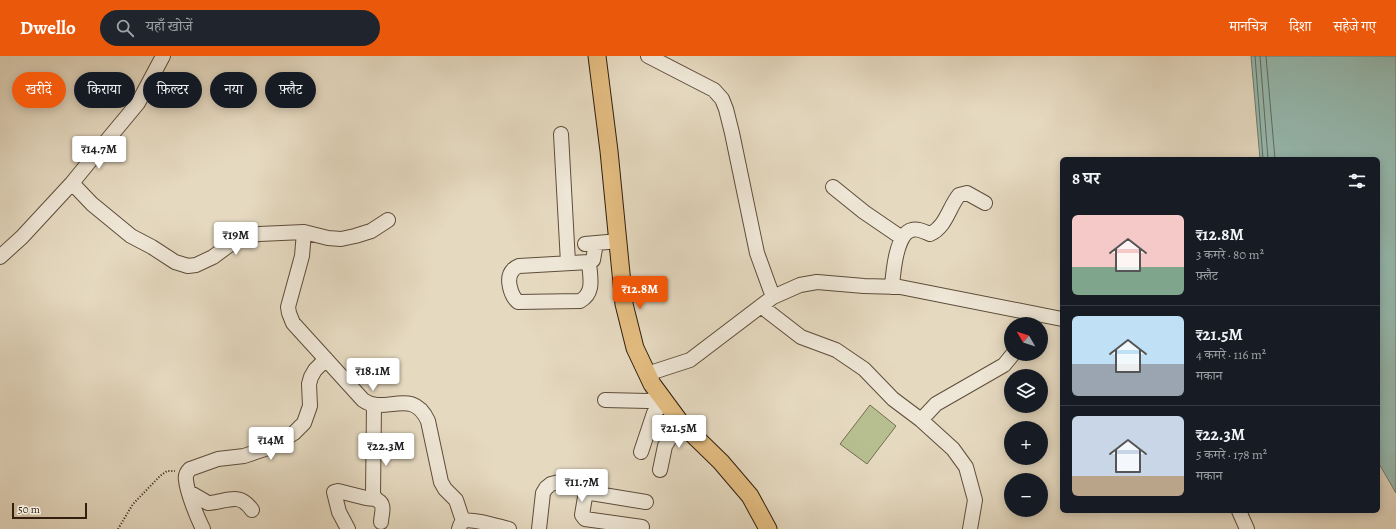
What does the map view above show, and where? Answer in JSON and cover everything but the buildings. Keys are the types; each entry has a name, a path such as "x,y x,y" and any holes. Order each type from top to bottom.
{"main road":[{"path":"597,56 619,241 624,304 635,348 652,384 663,400 680,422 721,462 750,496 768,529"}],"street":[{"path":"0,257 22,237 72,183 138,103 163,56"},
{"path":"648,56 714,90 722,99 732,132 757,253 773,297"},
{"path":"561,134 568,263"},
{"path":"72,183 96,208 131,236 152,247 175,262 188,266 196,265 212,257 232,243 245,237 260,234 304,232 328,238 341,239 371,231 388,220"},
{"path":"833,187 864,212 902,238"},
{"path":"892,287 895,260 902,238 908,231 914,229 930,234 935,232 959,195 968,193 985,204"},
{"path":"304,232 302,256 288,307 293,323 363,400 374,406 395,403 415,405 424,412 428,421 441,482 445,489 456,500 461,525 468,520 509,529"},
{"path":"589,262 591,285 588,294 580,301 518,302 512,294 510,275 513,270 519,266 589,262 593,260 595,254 590,243 619,241"},
{"path":"647,374 690,360 773,297 800,285 818,282 900,287 1025,317"},
{"path":"761,306 801,337 836,350 864,369 893,399 921,420 953,449 966,467 975,500 970,529"},
{"path":"1048,319 1060,319"},
{"path":"203,529 185,479 187,472 190,468 218,459 244,456 272,447 294,433 304,423 310,406 309,384 311,377 315,370 326,359"},
{"path":"921,420 936,404 1004,365 1007,361"},
{"path":"605,400 663,400"},
{"path":"641,452 654,412 663,400"},
{"path":"374,406 373,494 375,499"},
{"path":"660,470 665,446 680,422"},
{"path":"539,529 543,493 551,484 571,482 576,483 590,493 646,502"},
{"path":"348,529 339,512 334,492 338,490 375,499 381,502 383,508 380,522"},
{"path":"586,491 582,515 585,519 642,527"},
{"path":"189,492 208,503 232,498 238,499 247,503 252,510"},
{"path":"1240,513 1247,529"}],"path":[{"path":"118,529 133,504 160,476 167,472 179,470 187,472"}],"green space":[{"path":"870,405 896,426 867,464 840,444"}],"water":[{"path":"1251,56 1396,56 1396,493 1380,465 1380,157 1260,157"}]}
